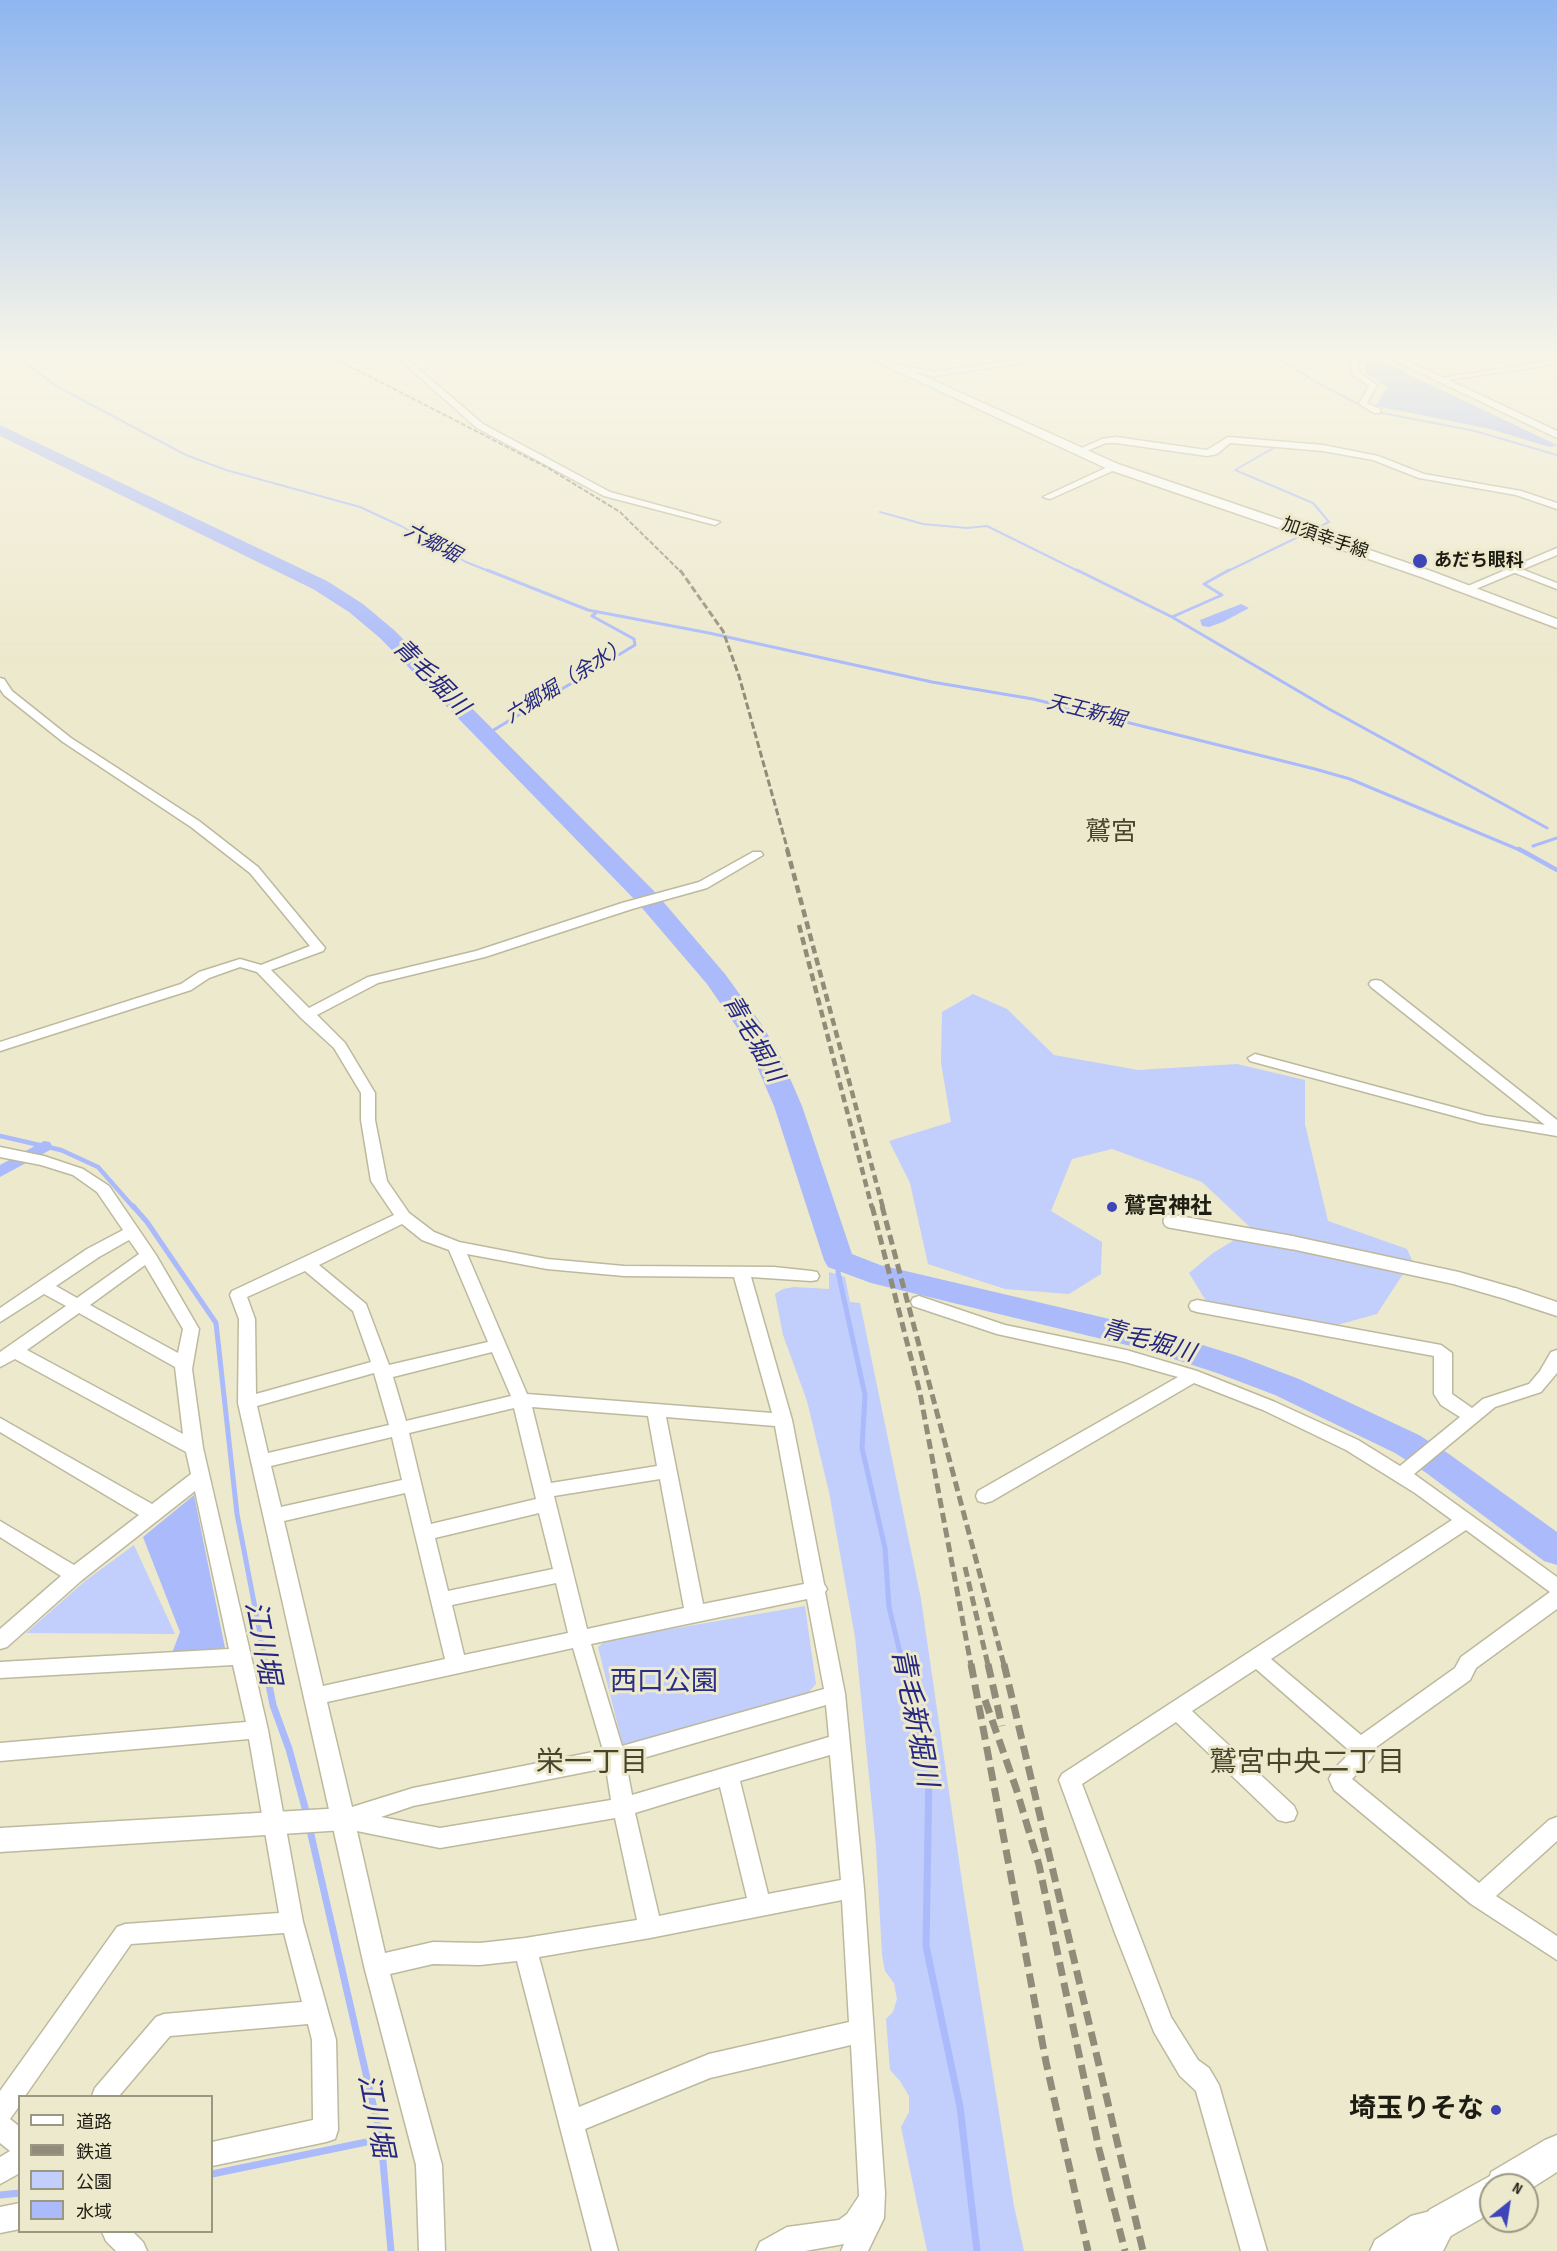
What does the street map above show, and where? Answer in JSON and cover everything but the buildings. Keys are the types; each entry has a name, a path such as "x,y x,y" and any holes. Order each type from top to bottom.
{"main road":[{"name":"加須幸手線","path":"1094,458 1114,467 1467,589 1557,624"},
{"path":"1523,2173 1557,2152"},
{"path":"1442,2223 1479,2200"}],"street":[{"path":"540,458 586,483 627,501 715,522"},
{"path":"1375,458 1422,476 1518,492 1557,506"},
{"path":"1047,497 1114,467"},
{"path":"1467,589 1557,551"},
{"path":"1513,569 1557,586"},
{"path":"0,681 8,693 67,740 195,824 254,870 318,948 262,969"},
{"path":"306,1014 373,980 480,954 627,906 710,882 757,855"},
{"path":"0,1047 186,987 204,975 240,963 262,969 340,1046 368,1093 368,1120 379,1181 403,1217 428,1236 456,1247 547,1264 624,1271 741,1272 811,1276"},
{"path":"1376,984 1557,1129"},
{"path":"1255,1058 1485,1120 1557,1129"},
{"path":"0,1152 44,1161 78,1172 103,1189 148,1255 191,1329 184,1364 194,1448 258,1730 292,1922 324,2040 326,2130 213,2154"},
{"path":"403,1217 238,1295 247,1319 247,1403 376,1966 429,2165 432,2251"},
{"path":"1170,1221 1294,1243 1444,1275 1557,1309"},
{"path":"0,1316 93,1253 131,1232"},
{"path":"456,1247 521,1400 580,1639 615,1757 623,1807 650,1928"},
{"path":"0,1361 148,1255"},
{"path":"307,1264 360,1308 382,1369 399,1429 456,1664"},
{"path":"741,1272 783,1420 817,1589 835,1694 853,1889 872,2200 871,2218 854,2251"},
{"path":"43,1286 184,1364"},
{"path":"919,1302 994,1327 1126,1356 1191,1375 1269,1406 1352,1445 1404,1473 1557,1587"},
{"path":"1197,1306 1435,1349 1443,1353 1443,1394 1447,1401 1472,1416"},
{"path":"247,1403 382,1369 498,1345"},
{"path":"15,1351 194,1448"},
{"path":"1404,1473 1490,1403 1535,1388 1552,1377 1557,1356"},
{"path":"985,1496 1185,1381 1191,1375"},
{"path":"260,1462 521,1400 783,1420"},
{"path":"656,1411 695,1613"},
{"path":"0,1425 153,1514"},
{"path":"424,1533 545,1497 668,1471"},
{"path":"5,1630 201,1476"},
{"path":"273,1516 412,1485"},
{"path":"1254,2251 1207,2085 1189,2068 1162,2024 1125,1933 1070,1780 1467,1520"},
{"path":"0,1528 75,1575"},
{"path":"441,1600 564,1574"},
{"path":"315,1696 695,1613 817,1589"},
{"path":"1360,1747 1462,1674 1468,1663 1557,1598"},
{"path":"0,1670 242,1656"},
{"path":"1258,1659 1360,1747 1364,1754 1342,1775 1340,1779 1342,1784 1479,1897 1557,1948"},
{"path":"344,1820 413,1797 615,1757 835,1694"},
{"path":"1178,1711 1286,1814"},
{"path":"0,1752 258,1730"},
{"path":"0,1840 276,1822 344,1820 440,1838 623,1807 839,1743"},
{"path":"728,1776 760,1905"},
{"path":"1479,1897 1557,1827"},
{"path":"376,1966 433,1953 480,1954 525,1949 650,1928 832,1891 853,1889"},
{"path":"0,2112 125,1934 292,1922"},
{"path":"525,1949 605,2251"},
{"path":"106,2095 164,2025 316,2012"},
{"path":"571,2123 709,2066 861,2031"},
{"path":"0,2127 18,2141"},
{"path":"0,2171 18,2159"},
{"path":"769,2251 787,2240 826,2236 845,2231 855,2223 872,2200"},
{"path":"0,2220 18,2216"},
{"path":"1386,2251 1422,2227 1442,2223"},
{"path":"1421,2251 1433,2239 1442,2223"},
{"path":"116,2233 134,2251"}],"green space":[{"path":"973,994 1007,1009 1054,1055 1138,1070 1237,1064 1305,1080 1305,1124 1328,1221 1407,1249 1412,1260 1377,1314 1319,1330 1214,1314 1189,1273 1213,1253 1252,1229 1202,1182 1112,1149 1072,1159 1051,1211 1102,1242 1101,1274 1069,1294 1005,1289 928,1264 910,1183 889,1141 951,1122 941,1063 942,1012"},
{"path":"829,1272 845,1277 850,1302 860,1303 921,1599 964,1895 1014,2206 1024,2251 927,2251 901,2127 909,2112 909,2096 890,2070 886,2019 893,2012 897,1999 894,1983 885,1971 882,1955 876,1847 855,1637 829,1492 807,1401 783,1335 775,1294 783,1289 794,1287 829,1289"},
{"path":"134,1545 175,1634 26,1633 85,1581"},
{"name":"西口公園","path":"805,1606 816,1684 808,1693 624,1750 598,1647 607,1640"}],"water":[{"path":"1241,604 1249,608 1223,622 1209,627 1202,626 1200,620"},
{"path":"194,1495 225,1648 172,1653 180,1632 143,1537"}],"waterway":[{"name":"青毛堀川","path":"58,458 320,585 356,608 387,634 645,896 716,979 749,1025 765,1053 788,1106 839,1260 871,1273 1148,1339 1229,1365 1287,1387 1407,1444 1437,1463 1557,1551"},
{"name":"六郷堀","path":"194,458 226,470 360,507 401,526 466,562 491,572"},
{"path":"1226,572 1329,522 1313,503 1235,470 1256,458"},
{"path":"880,512 923,524 967,528 987,526 1080,572"},
{"name":"天王新堀","path":"487,570 588,610 709,633 932,682 1033,699 1315,769 1350,779 1522,851"},
{"path":"1077,570 1172,617"},
{"path":"1172,617 1222,595 1204,584 1229,570"},
{"name":"六郷堀（余水）","path":"483,733 492,731 635,645 634,639 592,616 597,612"},
{"path":"1172,617 1329,709 1547,828"},
{"path":"1533,846 1557,838"},
{"name":"天王新堀","path":"1519,849 1557,870"},
{"name":"江川堀","path":"0,1136 61,1150 98,1167 134,1208"},
{"path":"0,1172 44,1146"},
{"name":"江川堀","path":"133,1206 147,1222 216,1323 237,1514 266,1665"},
{"name":"青毛新堀川","path":"839,1260 838,1272 865,1395 862,1448 885,1548 889,1607 903,1665"},
{"name":"江川堀","path":"265,1664 273,1705 289,1749 307,1815"},
{"name":"青毛新堀川","path":"903,1664 929,1773 926,1946 960,2107 977,2251"},
{"name":"江川堀","path":"309,1826 381,2139"},
{"path":"213,2174 381,2139"},
{"name":"江川堀","path":"381,2139 391,2251"},
{"path":"0,2195 18,2193"}],"railway":[{"path":"529,458 620,512 681,572"},
{"path":"680,570 723,631 739,676 788,851"},
{"path":"787,849 883,1208"},
{"path":"799,925 872,1208"},
{"path":"872,1206 920,1393 971,1665"},
{"path":"882,1206 1004,1665"},
{"path":"965,1567 988,1665"},
{"path":"971,1664 1046,2062 1088,2251"},
{"path":"988,1664 1002,1726"},
{"path":"1004,1664 1143,2251"},
{"path":"985,1700 1016,1788 1039,1865 1099,2149 1125,2251"}],"place":[{"name":"あだち眼科","path":"1420,561"},
{"name":"鷲宮神社","path":"1112,1207"},
{"name":"埼玉りそな","path":"1496,2110"}],"district":[{"name":"鷲宮","path":"1111,833"},
{"name":"栄一丁目","path":"592,1764"},
{"name":"鷲宮中央二丁目","path":"1307,1764"}]}
